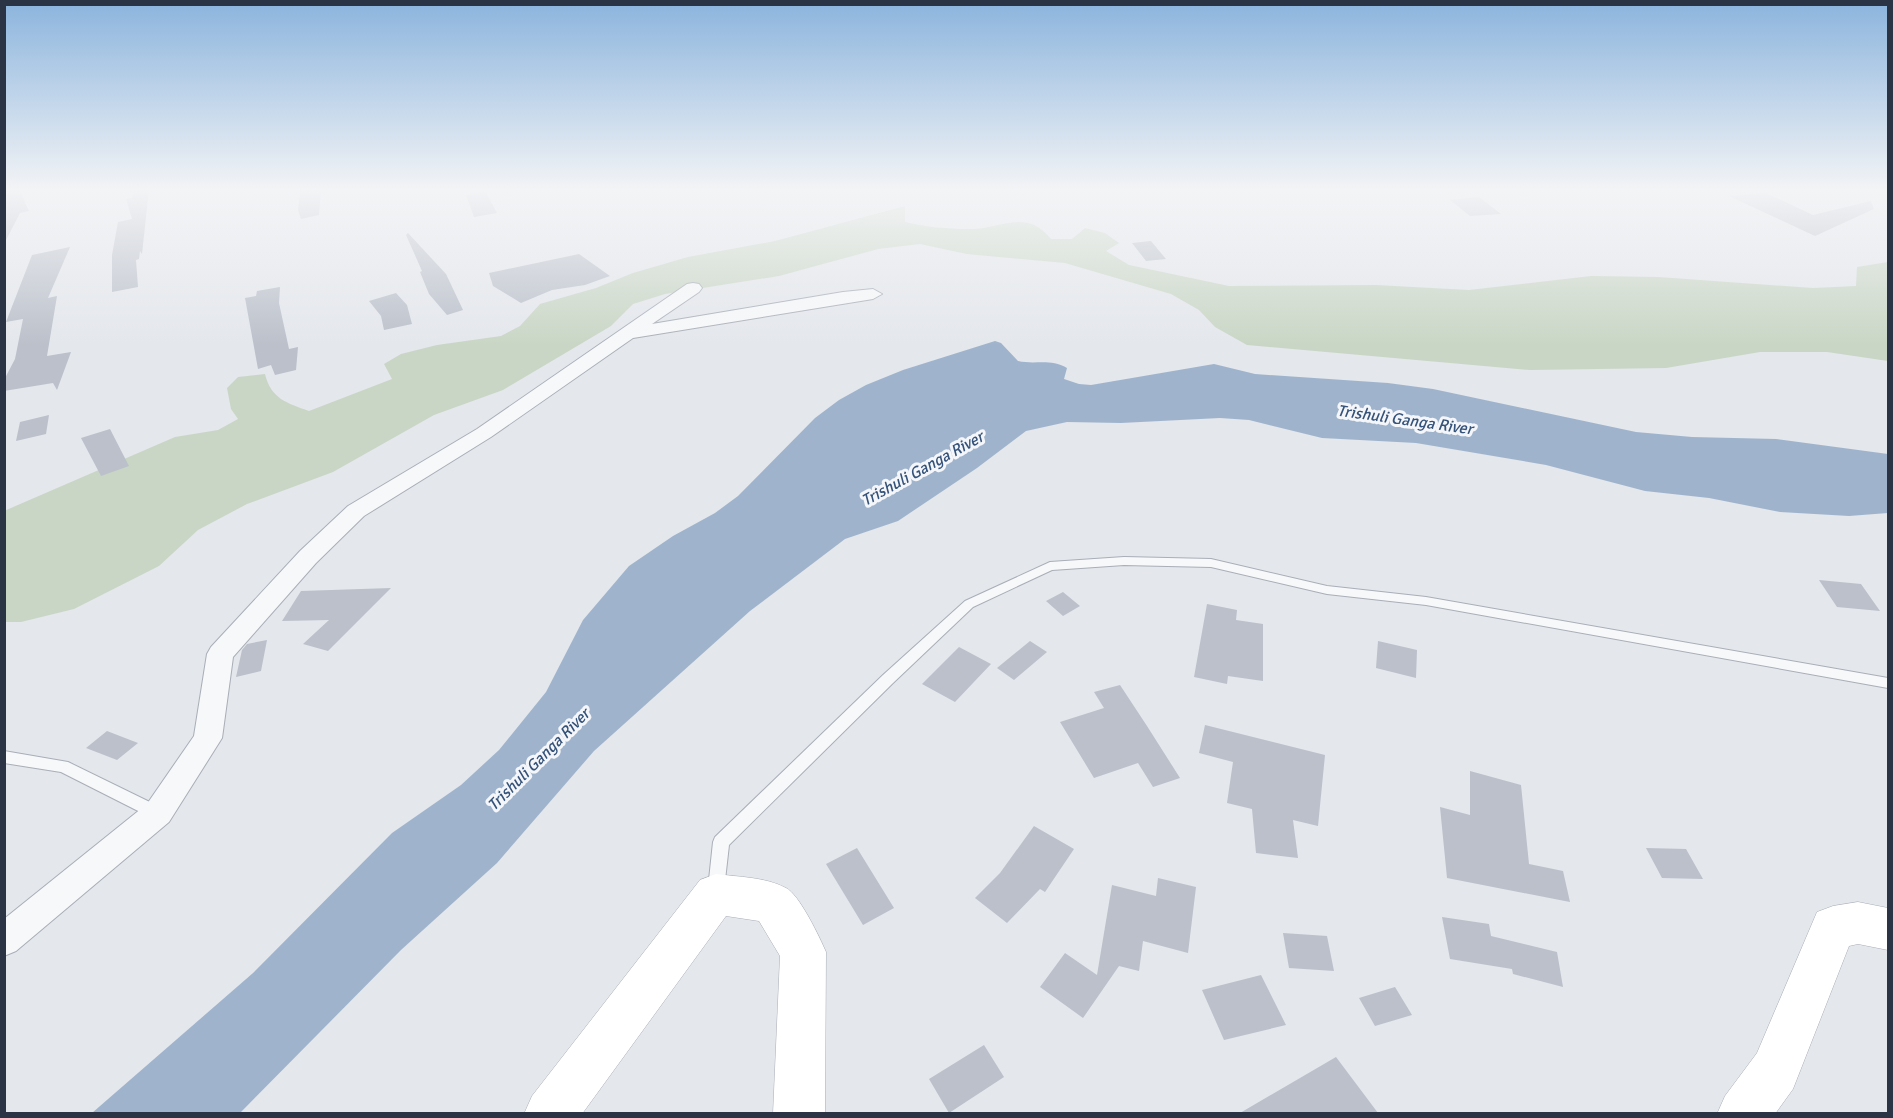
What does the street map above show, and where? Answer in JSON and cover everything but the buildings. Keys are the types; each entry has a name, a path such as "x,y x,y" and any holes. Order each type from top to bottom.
{"street":[{"path":"4,940 158,813 208,738 220,654 308,557 356,511 484,433 693,288"},
{"path":"626,334 723,318 806,300 873,294"},
{"path":"550,1113 716,894 773,903 803,952 799,1113"},
{"path":"1743,1113 1775,1071 1833,927 1858,923 1888,929"}],"lane":[{"path":"716,894 721,842 888,679 969,604 1050,566 1124,561 1211,563 1327,590 1426,602 1888,683"},
{"path":"4,757 63,766 158,813"}],"green space":[{"path":"774,241 1116,241 1119,243 1106,251 1129,265 1229,286 1376,285 1469,290 1591,276 1658,277 1813,288 1856,286 1857,267 1888,262 1888,361 1827,352 1760,352 1666,368 1530,370 1247,345 1215,327 1199,310 1171,294 1065,263 967,254 920,244 878,249 779,276 665,294 633,304 611,326 503,390 434,415 333,472 247,504 198,530 159,566 74,609 21,622 5,622 4,511 175,437 218,430 238,419 231,409 227,388 238,377 265,374 276,395 309,411 392,379 384,364 401,354 437,345 501,336 520,326 540,304 688,257"}],"water":[{"name":"Trishuli Ganga River","path":"995,341 1001,343 1018,361 1049,362 1067,368 1064,379 1079,384 1091,385 1214,364 1255,374 1388,383 1433,389 1636,432 1692,437 1776,439 1888,454 1888,513 1849,516 1780,512 1709,498 1645,491 1546,465 1416,443 1322,438 1249,420 1220,418 1121,423 1067,422 1026,431 977,468 898,521 845,539 750,611 594,751 497,863 401,950 240,1113 92,1113 253,973 392,833 461,785 499,750 546,692 583,620 629,566 673,536 715,513 738,496 815,418 839,400 866,385 903,370"}]}
